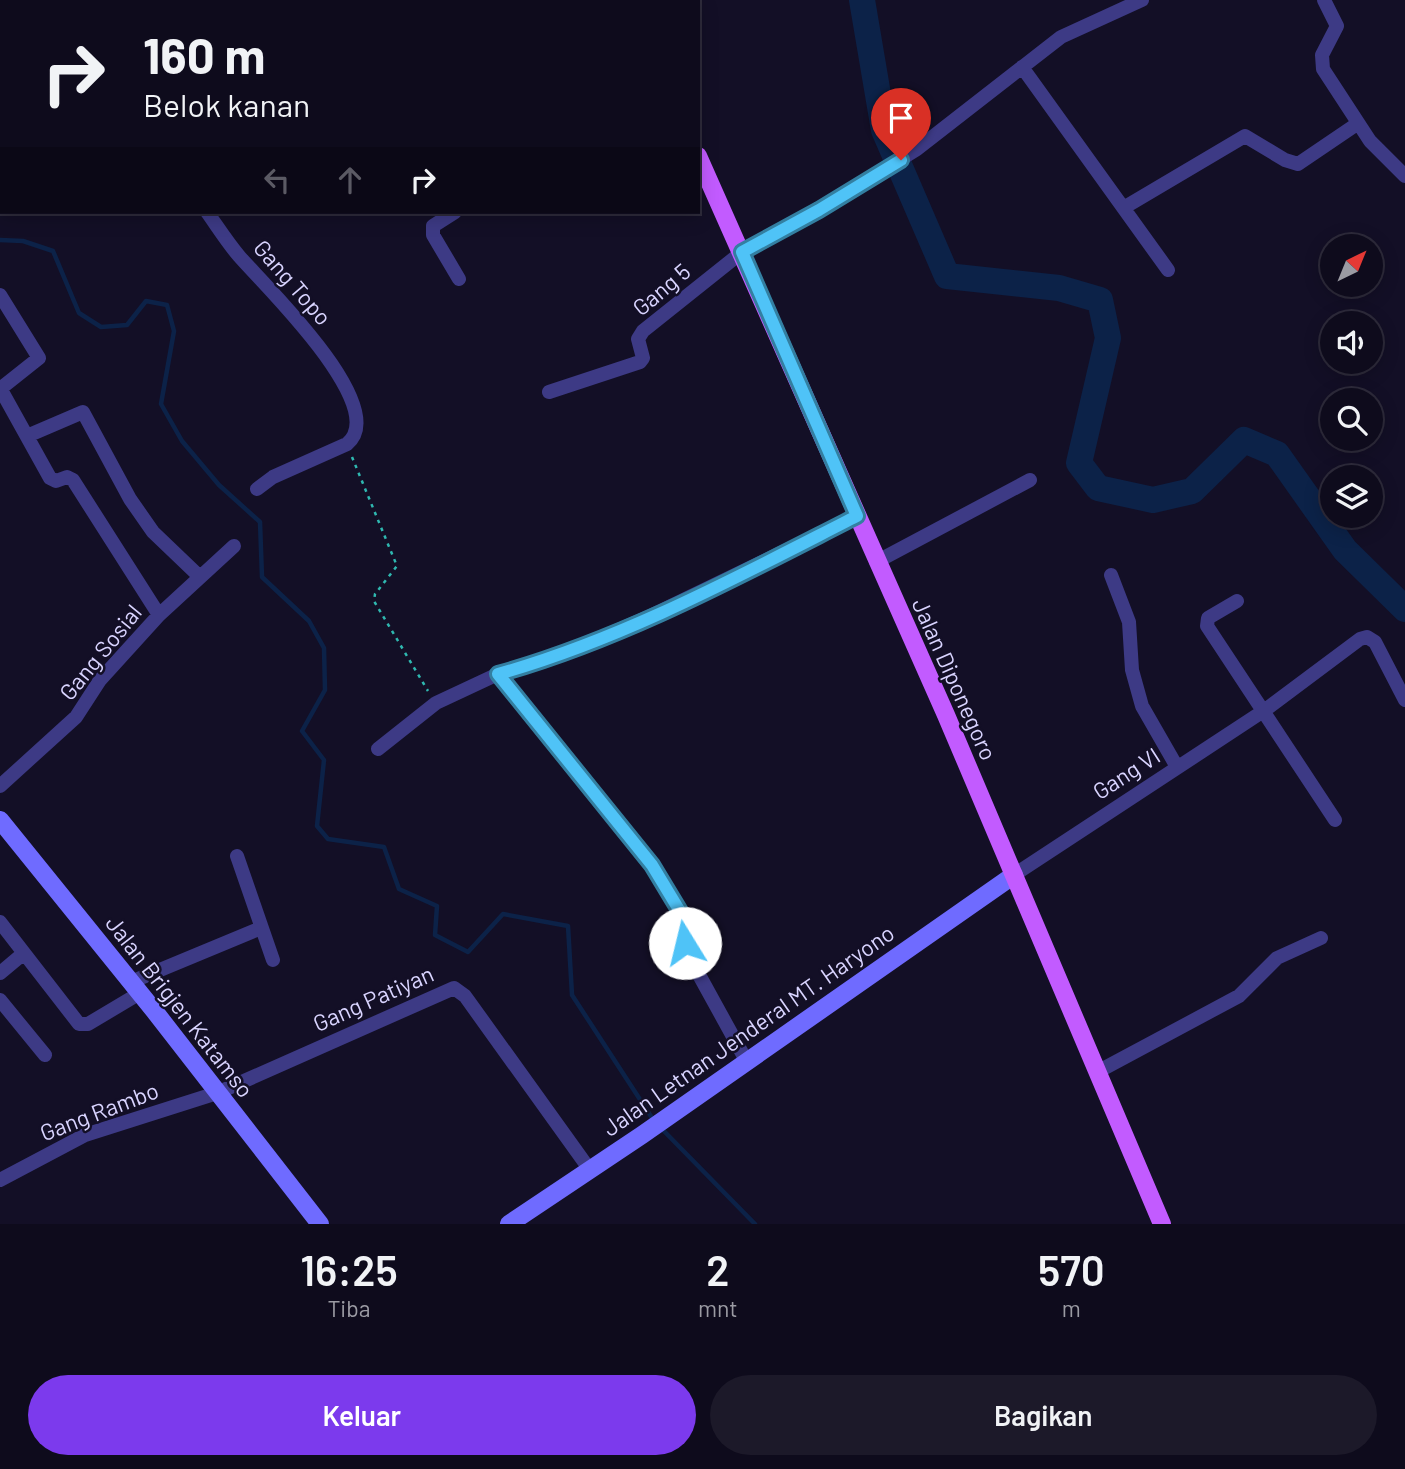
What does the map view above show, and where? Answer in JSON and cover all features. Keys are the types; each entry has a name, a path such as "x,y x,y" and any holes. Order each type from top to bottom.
{"main road":[{"name":"Jalan Diponegoro","path":"700,160 946,715 1162,1224"},
{"name":"Jalan Brigjen Katamso","path":"0,820 135,987 320,1224"},
{"name":"Jalan Letnan Jenderal MT. Haryono","path":"509,1224 642,1135 1014,875"}],"street":[{"path":"742,252 917,149 1061,37 1142,0"},
{"path":"1324,0 1337,26 1322,55 1323,69 1357,124 1378,151 1405,176"},
{"path":"1022,66 1168,270"},
{"path":"1125,207 1245,136 1285,160 1297,164 1357,124"},
{"name":"Gang Topo","path":"208,214 236,253 295,314 335,371 359,424 356,435 347,444"},
{"path":"451,214 433,226 433,235 459,279"},
{"name":"Gang 5","path":"549,392 640,362 643,358 638,339 643,331 742,252"},
{"path":"0,295 39,358 0,389 52,480 67,477 73,480 159,615"},
{"path":"27,436 83,412 130,499 153,532 200,577"},
{"path":"257,489 273,477 347,444"},
{"path":"876,562 1030,480"},
{"path":"378,749 436,704 498,674 561,655 646,618 857,516"},
{"name":"Gang Sosial","path":"0,786 76,717 100,680 159,615 234,546"},
{"path":"1111,575 1129,622 1132,670 1142,706 1177,767"},
{"path":"1237,601 1209,618 1207,626 1265,710 1335,820"},
{"name":"Gang VI","path":"1014,875 1265,710 1335,656 1367,637 1375,642 1405,700"},
{"path":"498,674 652,865 687,923 687,953 747,1062"},
{"path":"237,856 273,960"},
{"path":"0,922 79,1024 88,1024 135,987 261,928"},
{"path":"1099,1071 1240,996 1277,958 1321,938"},
{"path":"0,973 24,953"},
{"name":"Gang Patiyan","path":"218,1093 454,988 465,996 590,1170"},
{"path":"0,1000 45,1055"},
{"name":"Gang Rambo","path":"0,1180 85,1135 218,1093"}],"path":[{"path":"347,444 397,566 375,594 374,601 436,704"}],"waterway":[{"path":"862,0 884,130 947,276 1059,288 1100,300 1108,338 1079,463 1098,488 1153,500 1192,491 1244,440 1277,454 1345,550 1405,609"},
{"path":"0,240 23,241 53,251 79,313 101,327 127,325 146,301 167,305 174,331 161,404 182,441 219,485 260,522 262,577 309,621 324,648 325,690 302,731 324,760 317,826 328,839 384,847 399,889 437,906 435,935 468,952 503,914 568,926 572,995 654,1121"},
{"path":"660,1127 755,1224"}],"route":[{"path":"685,943 689,931 687,923 652,865 498,674 561,655 646,618 857,516 742,252 819,210 901,160"}]}
